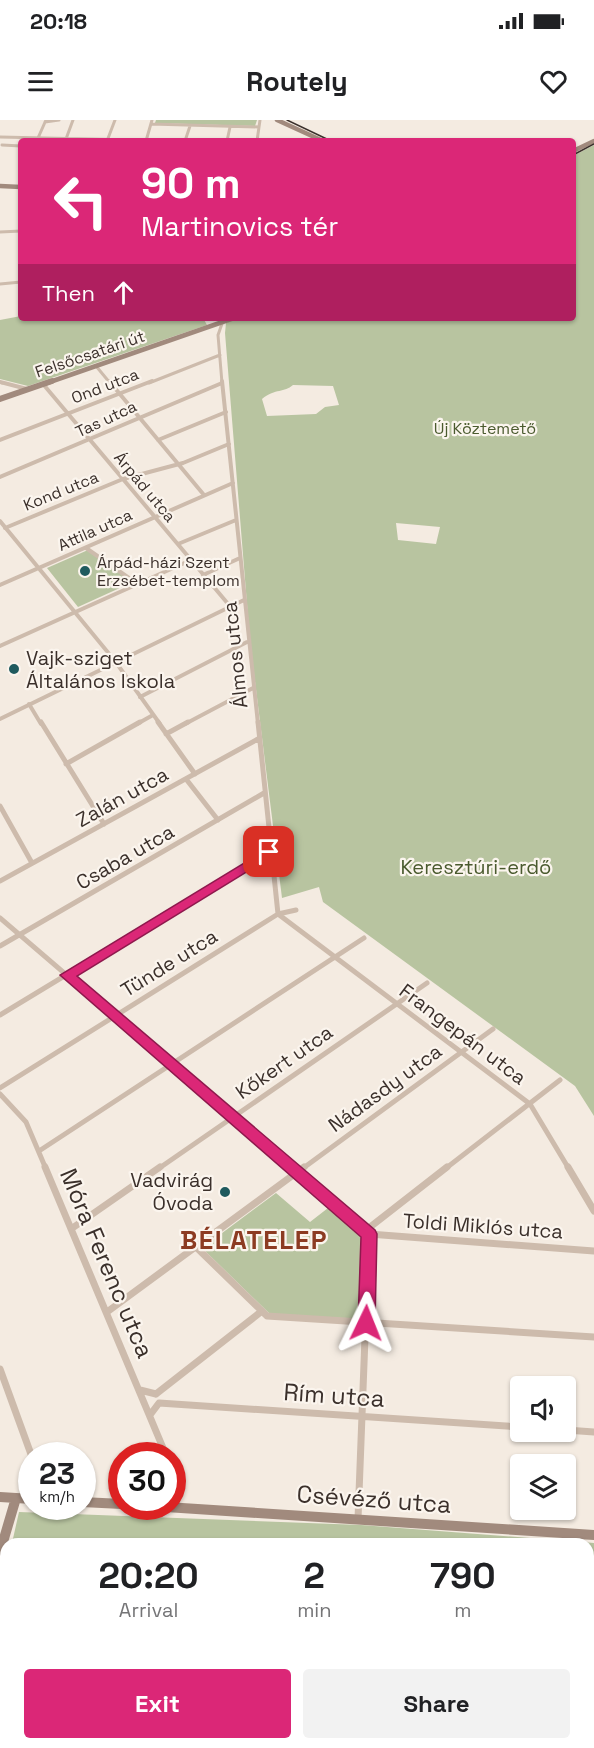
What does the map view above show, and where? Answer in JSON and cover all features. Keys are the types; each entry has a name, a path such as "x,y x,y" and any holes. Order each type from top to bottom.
{"street":[{"path":"0,137 38,138 45,121 59,120"},
{"path":"67,138 73,120"},
{"path":"108,138 115,120"},
{"path":"277,120 316,138"},
{"path":"147,138 152,122 230,127 261,122 258,138"},
{"path":"186,138 190,126"},
{"path":"228,138 230,127"},
{"path":"576,150 594,141"},
{"path":"2,146 18,146"},
{"path":"0,186 18,187"},
{"path":"0,232 18,231"},
{"path":"0,284 18,282"},
{"name":"Álmos utca","path":"224,321 218,335 222,383 269,852 278,914"},
{"name":"Felsőcsatári út","path":"0,399 224,321"},
{"name":"Ond utca","path":"0,440 220,355"},
{"path":"96,366 204,495"},
{"path":"0,382 27,389"},
{"name":"Tas utca","path":"0,477 91,441 138,417 222,383"},
{"name":"Árpád utca","path":"43,384 229,605"},
{"path":"158,440 226,412"},
{"name":"Kond utca","path":"5,528 123,479 179,464 229,444"},
{"name":"Attila utca","path":"0,585 233,483"},
{"path":"178,544 236,520"},
{"path":"0,521 115,661 195,774"},
{"path":"86,548 139,585"},
{"path":"203,575 240,558"},
{"path":"0,646 191,560"},
{"path":"0,719 243,600"},
{"path":"140,697 247,642"},
{"path":"166,734 253,688"},
{"path":"29,704 104,824"},
{"path":"66,764 153,715"},
{"name":"Zalán utca","path":"0,881 258,739"},
{"path":"186,779 218,820"},
{"name":"Csaba utca","path":"0,946 264,793"},
{"path":"0,807 32,862"},
{"path":"0,1015 269,852"},
{"name":"Tünde utca","path":"0,1088 278,914 296,910"},
{"name":"Frangepán utca","path":"278,914 530,1104 594,1211"},
{"path":"0,918 367,1233"},
{"path":"39,1151 364,938"},
{"name":"Kőkert utca","path":"71,1229 427,983"},
{"name":"Nádasdy utca","path":"196,1248 493,1029"},
{"path":"367,1233 560,1080"},
{"name":"Móra Ferenc utca","path":"0,1094 21,1114 39,1151 161,1442"},
{"path":"358,1519 366,1323 367,1233"},
{"name":"Toldi Miklós utca","path":"367,1233 594,1251"},
{"path":"107,1312 196,1248 267,1316 594,1337"},
{"path":"156,1394 260,1309"},
{"path":"0,1369 27,1442"},
{"path":"140,1390 156,1394"},
{"path":"150,1415 159,1403 156,1394"},
{"name":"Rím utca","path":"159,1403 510,1426"},
{"path":"576,1431 594,1432"},
{"path":"0,1497 18,1498"},
{"path":"4,1538 15,1498"},
{"name":"Csévéző utca","path":"186,1508 594,1535"}],"green space":[{"path":"156,120 257,120 255,126 155,123"},
{"name":"Keresztúri-erdő","path":"594,145 594,1116 575,1086 323,902 319,887 282,898 250,641 226,323 230,321 576,321 576,154","holes":["293,385 333,386 339,405 325,407 316,414 267,416 262,399 271,393","396,523 440,527 436,544 398,540"]},
{"path":"18,317 18,321 205,321 207,325 28,386 0,379 0,320"},
{"path":"88,550 133,582 78,607 47,568"},
{"path":"276,1193 310,1222 328,1208 359,1232 366,1248 359,1319 270,1314 202,1248"},
{"path":"96,1515 108,1515 108,1520 186,1518 361,1525 529,1538 13,1538 18,1516 18,1520 96,1520"}],"tram line":[{"path":"287,120 325,138"},
{"path":"576,153 594,144"}],"place":[{"name":"Árpád-házi Szent Erzsébet-templom","path":"85,571"},
{"name":"Vajk-sziget Általános Iskola","path":"14,669"},
{"name":"Vadvirág Óvoda","path":"225,1192"}],"district":[{"name":"BÉLATELEP","path":"254,1240"}],"route":[{"path":"269,852 67,975 296,1174 369,1234 366,1323"}],"park label":[{"name":"Új Köztemető","path":"485,428"}]}
